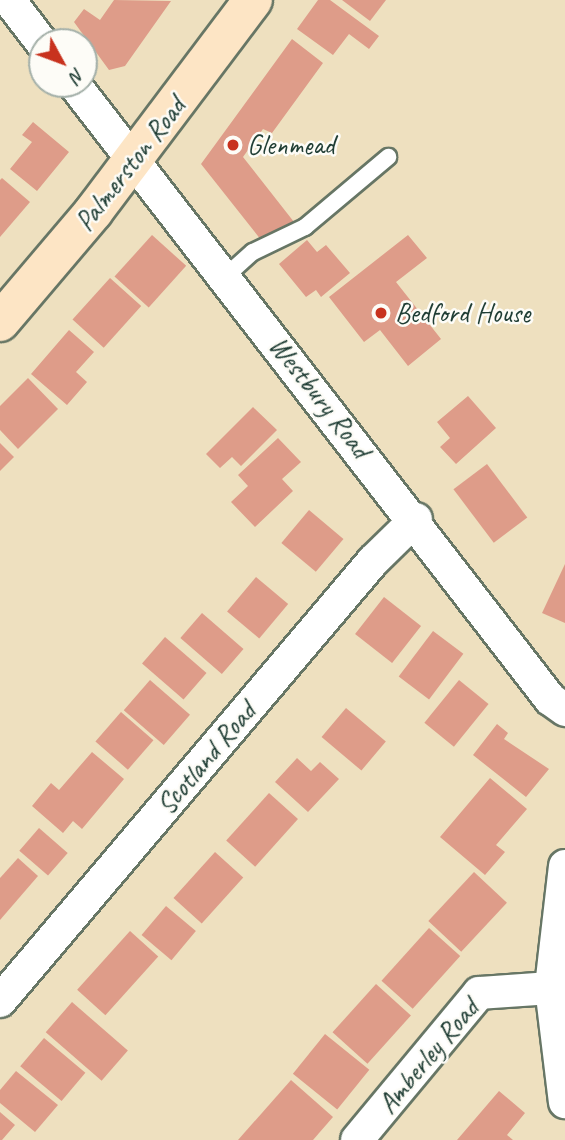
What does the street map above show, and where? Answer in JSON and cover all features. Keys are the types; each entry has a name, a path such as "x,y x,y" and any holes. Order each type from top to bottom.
{"main road":[{"name":"Palmerston Road","path":"0,322 133,160 253,0"}],"street":[{"path":"9,0 30,28"},
{"name":"Westbury Road","path":"85,98 416,519 550,698 565,709"},
{"name":"Scotland Road","path":"0,1000 364,571 416,519"},
{"path":"565,866 558,987 565,1102"},
{"name":"Amberley Road","path":"357,1140 480,993 558,987"}],"lane":[{"path":"226,276 253,252 305,227 388,157"}],"building":[{"path":"114,0 171,1 125,66 109,70 98,55 98,28 78,28 74,22 84,9 100,20"},
{"path":"318,0 330,0 379,36 369,49 349,34 333,55 297,29"},
{"path":"342,0 386,0 370,21"},
{"name":"Glenmead","path":"292,39 323,63 272,133 263,129 243,157 294,222 265,245 201,164"},
{"path":"33,122 69,152 37,191 10,169 32,142 22,135"},
{"path":"2,178 30,202 0,237 0,180"},
{"path":"152,235 186,266 149,307 115,277"},
{"name":"Bedford House","path":"408,235 427,258 396,282 441,339 408,366 380,330 364,342 329,297"},
{"path":"307,240 317,252 326,245 350,273 321,297 316,290 306,297 279,264"},
{"path":"110,278 141,306 104,348 73,320"},
{"path":"69,330 94,352 76,372 87,382 67,405 31,374"},
{"path":"28,378 58,409 18,449 0,430 0,406"},
{"path":"468,396 496,428 456,464 440,447 450,438 437,422"},
{"path":"253,407 277,430 241,466 232,457 220,468 206,454"},
{"path":"278,438 301,462 282,479 293,491 255,527 231,502 248,486 238,475"},
{"path":"0,443 14,457 0,471"},
{"path":"487,464 527,518 494,543 453,489"},
{"path":"309,510 343,539 316,572 281,543"},
{"path":"565,564 565,623 542,613"},
{"path":"256,577 288,604 259,638 227,611"},
{"path":"384,597 421,626 392,663 355,634"},
{"path":"202,613 244,649 222,674 180,638"},
{"path":"433,631 463,654 429,699 399,677"},
{"path":"165,637 207,673 184,699 142,663"},
{"path":"150,680 190,715 164,745 124,710"},
{"path":"459,680 489,704 454,747 424,723"},
{"path":"346,708 386,741 361,771 322,737"},
{"path":"121,712 153,740 128,770 95,741"},
{"path":"497,724 508,733 504,739 549,769 526,797 473,755"},
{"path":"92,752 124,779 82,829 73,821 63,833 32,806 51,783 59,790"},
{"path":"297,758 311,771 320,762 339,779 308,812 275,782"},
{"path":"490,778 527,809 496,845 505,852 485,875 440,837"},
{"path":"269,793 298,819 255,867 226,841"},
{"path":"39,828 68,853 48,876 19,851"},
{"path":"215,852 243,877 202,924 174,898"},
{"path":"18,858 38,876 0,920 0,878"},
{"path":"474,872 507,903 461,952 428,921"},
{"path":"166,906 196,931 171,960 142,935"},
{"path":"429,928 460,956 413,1009 381,981"},
{"path":"130,931 158,956 105,1015 77,990"},
{"path":"376,984 411,1015 367,1064 333,1032"},
{"path":"72,1002 128,1051 102,1081 46,1032"},
{"path":"325,1034 369,1070 337,1110 293,1074"},
{"path":"44,1038 85,1073 62,1101 20,1066"},
{"path":"16,1071 58,1105 35,1132 0,1103 0,1090"},
{"path":"291,1080 333,1117 313,1140 238,1140"},
{"path":"499,1091 525,1113 507,1135 513,1140 457,1140"},
{"path":"0,1112 15,1125 2,1140 0,1140"}],"place":[{"name":"Glenmead","path":"233,145"},
{"name":"Bedford House","path":"381,313"}]}
